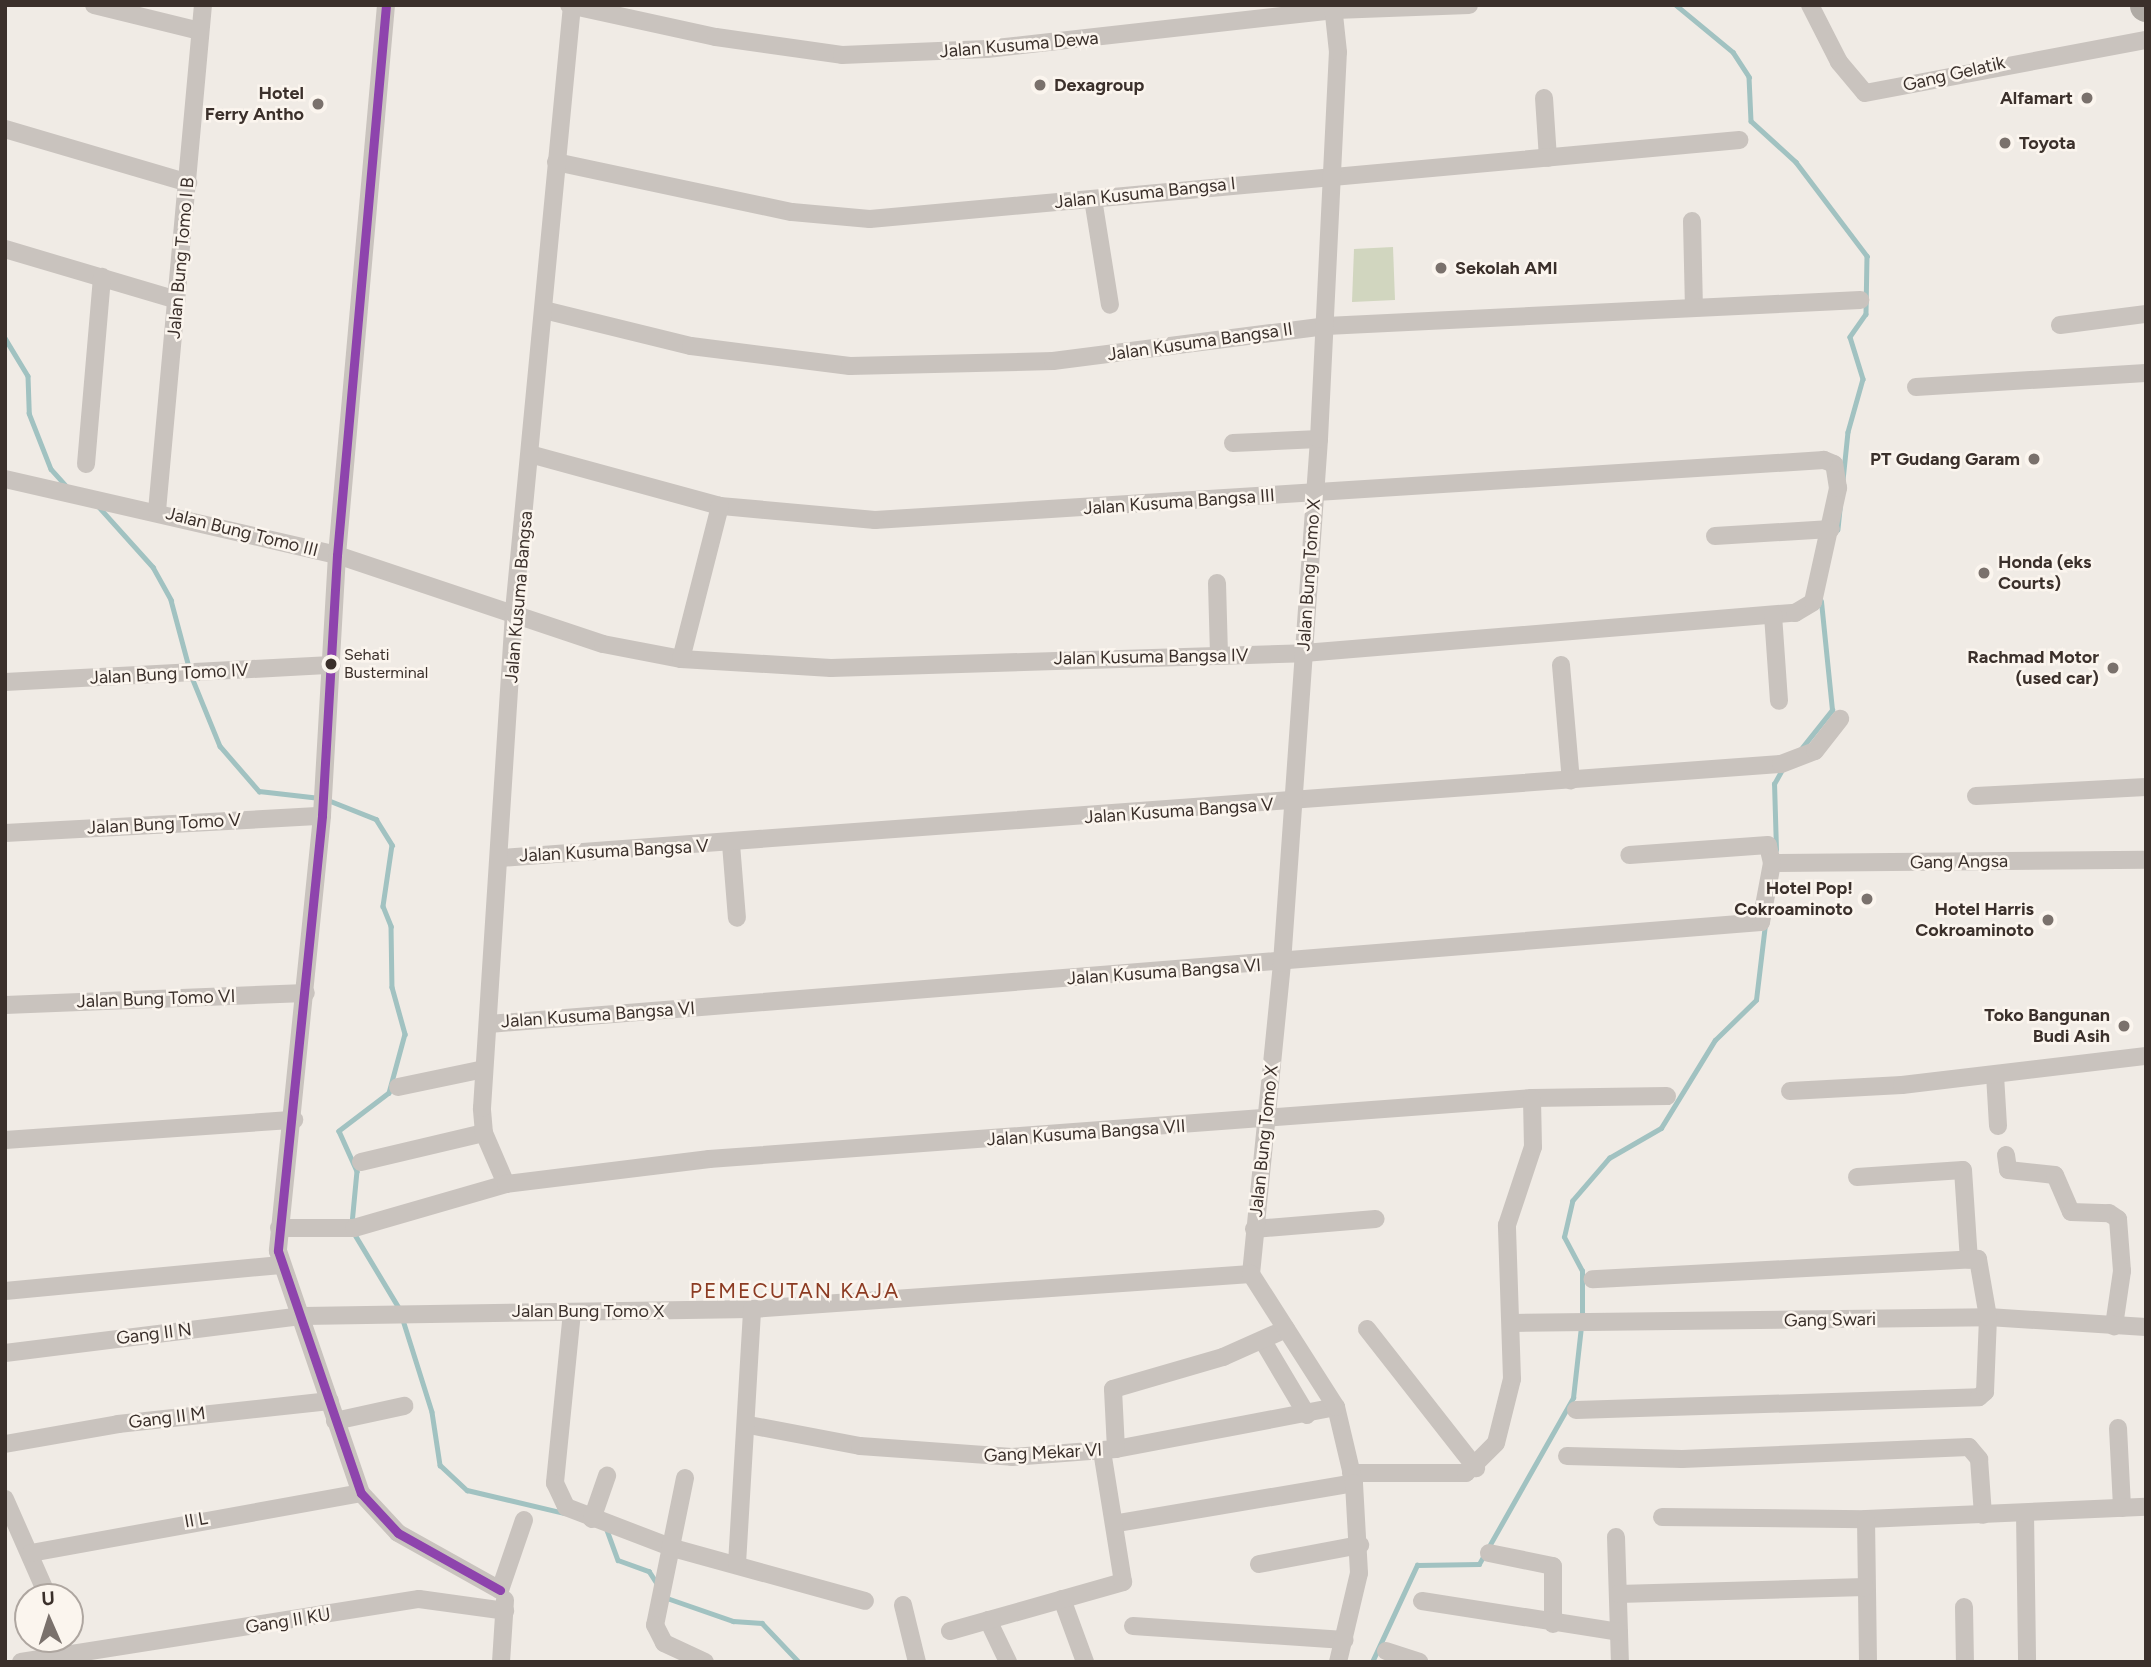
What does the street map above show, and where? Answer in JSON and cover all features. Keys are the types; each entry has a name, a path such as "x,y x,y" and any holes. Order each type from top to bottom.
{"street":[{"path":"94,5 200,30"},
{"name":"Jalan Bung Tomo I B","path":"157,511 203,5"},
{"path":"386,5 337,555 322,816 294,1120 279,1228 281,1265 303,1315 335,1422 361,1493 398,1533 500,1590"},
{"name":"Jalan Kusuma Dewa","path":"571,6 752,44 842,55 987,49 1334,8 1469,5"},
{"name":"Gang Gelatik","path":"1810,5 1839,62 1865,93 2146,40"},
{"name":"Jalan Kusuma Bangsa","path":"506,1184 484,1132 484,1069 500,858 514,611 533,455 571,6"},
{"name":"Jalan Bung Tomo X","path":"303,1315 752,1309 1251,1274 1282,963 1319,439 1326,326 1334,8"},
{"path":"1544,98 1548,158"},
{"path":"5,129 188,183"},
{"name":"Jalan Kusuma Bangsa I","path":"556,162 792,212 870,219 1093,199 1329,173 1548,158 1739,140"},
{"path":"1093,199 1110,305"},
{"path":"1692,221 1694,307"},
{"path":"5,249 177,300"},
{"path":"86,464 102,277"},
{"name":"Jalan Kusuma Bangsa II","path":"544,310 691,346 850,366 1053,361 1326,326 1860,300"},
{"path":"2060,325 2146,314"},
{"path":"1916,387 2146,373"},
{"path":"1233,443 1319,439"},
{"name":"Jalan Kusuma Bangsa III","path":"533,455 720,506 912,519 1824,460 1834,464 1838,488 1831,529 1814,603 1795,614"},
{"name":"Jalan Bung Tomo III","path":"5,479 157,511 337,555 514,611"},
{"path":"681,659 720,506"},
{"path":"1715,536 1831,529"},
{"path":"1217,583 1219,656"},
{"name":"Jalan Kusuma Bangsa IV","path":"514,611 558,632 681,659 831,668 1304,653 1795,614"},
{"path":"1773,615 1779,701"},
{"name":"Jalan Bung Tomo IV","path":"5,682 332,665"},
{"path":"1561,665 1571,781"},
{"name":"Jalan Kusuma Bangsa V","path":"500,858 1293,803 1786,763 1815,751 1840,719"},
{"path":"1976,796 2146,787"},
{"name":"Jalan Bung Tomo V","path":"5,833 322,816"},
{"path":"731,844 737,918"},
{"name":"Gang Angsa","path":"1629,855 2146,860"},
{"name":"Jalan Kusuma Bangsa VI","path":"489,1024 1755,925 1765,910 1770,855"},
{"name":"Jalan Bung Tomo VI","path":"5,1005 306,993"},
{"path":"1790,1091 1995,1075 2146,1056"},
{"path":"398,1087 484,1069"},
{"path":"1995,1075 1998,1126"},
{"name":"Jalan Kusuma Bangsa VII","path":"279,1228 348,1229 506,1184 709,1159 1268,1120 1532,1098 1667,1097"},
{"path":"1118,1523 1353,1478 1466,1473 1476,1468 1496,1443 1511,1401 1513,1323 1507,1225 1533,1147 1532,1098"},
{"path":"5,1140 294,1120"},
{"path":"361,1162 484,1132"},
{"path":"2006,1155 2008,1170 2055,1175 2071,1212 2109,1213 2118,1219 2123,1247 2114,1326"},
{"path":"1857,1177 1963,1170 1969,1260"},
{"path":"1254,1229 1376,1219"},
{"path":"1576,1410 1979,1397 1985,1392 1988,1317 1982,1262 1969,1260 1593,1279"},
{"path":"5,1291 281,1265"},
{"path":"1251,1274 1336,1407 1353,1478 1360,1545 1345,1640 1338,1662"},
{"path":"737,1564 749,1425 752,1309"},
{"path":"572,1312 555,1483 566,1507 592,1520 673,1548 865,1601"},
{"name":"Gang II N","path":"5,1353 303,1315"},
{"name":"Gang Swari","path":"1513,1323 1988,1317 2146,1326"},
{"path":"950,1631 1123,1582 1109,1450 1113,1389 1263,1341 1286,1329"},
{"path":"1367,1329 1476,1468"},
{"path":"1263,1341 1307,1415"},
{"name":"Gang II M","path":"5,1444 118,1424 330,1401"},
{"path":"335,1422 404,1406"},
{"name":"Gang Mekar VI","path":"749,1425 931,1454 1109,1450 1307,1415 1336,1407"},
{"path":"2118,1428 2122,1508"},
{"path":"1567,1456 1670,1459 1969,1447 1979,1459 1983,1515"},
{"path":"592,1520 607,1476"},
{"path":"660,1662 664,1643 656,1625 685,1478"},
{"name":"II L","path":"32,1553 361,1493"},
{"path":"5,1499 32,1553 43,1583"},
{"path":"1662,1517 1866,1519 2146,1507"},
{"path":"2025,1513 2026,1662"},
{"path":"1866,1519 1868,1662"},
{"path":"500,1662 505,1611 500,1590 524,1520"},
{"path":"1616,1537 1620,1662"},
{"path":"1259,1564 1360,1545"},
{"path":"1489,1553 1553,1566 1553,1623"},
{"path":"1618,1594 1865,1587"},
{"name":"Gang II KU","path":"84,1650 419,1599 505,1611"},
{"path":"1062,1599 1085,1662"},
{"path":"1422,1601 1619,1632"},
{"path":"904,1605 917,1662"},
{"path":"1964,1607 1965,1662"},
{"path":"988,1620 1008,1662"},
{"path":"1133,1626 1345,1640"},
{"path":"664,1643 705,1662"},
{"path":"1386,1651 1419,1662"},
{"name":"Gang II KU","path":"21,1662 66,1653"}],"green space":[{"path":"1393,247 1395,300 1352,302 1354,249"}],"waterway":[{"path":"1676,5 1733,52 1749,77 1751,121 1796,162 1867,256 1866,314 1850,337 1863,379 1848,432 1838,529"},
{"path":"5,338 28,376 29,413 51,469 68,488"},
{"path":"99,507 153,567 171,600 189,667"},
{"path":"1801,749 1832,710 1821,602"},
{"path":"191,675 220,746 259,791 320,798"},
{"path":"1776,850 1774,784 1783,768"},
{"path":"328,800 376,819 392,845 383,906 391,926 392,987 405,1034 389,1093 339,1131 357,1171 352,1224"},
{"path":"1582,1318 1582,1271 1564,1237 1572,1201 1609,1158 1661,1128 1715,1040 1756,1000 1765,924"},
{"path":"354,1233 399,1308"},
{"path":"403,1320 432,1412 440,1465 467,1490 564,1513"},
{"path":"1372,1662 1417,1565 1479,1564 1573,1398 1581,1327"},
{"path":"607,1530 618,1560 649,1571 658,1585"},
{"path":"667,1598 733,1621 762,1623 799,1662"}],"transit line":[{"path":"386,5 337,555 322,816 278,1251 361,1493 398,1533 500,1590"}],"place":[{"name":"Dexagroup","path":"1040,85"},
{"name":"Alfamart","path":"2087,98"},
{"name":"Hotel Ferry Antho","path":"318,104"},
{"name":"Toyota","path":"2005,143"},
{"name":"Sekolah AMI","path":"1441,268"},
{"name":"PT Gudang Garam","path":"2034,459"},
{"name":"Honda (eks Courts)","path":"1984,573"},
{"name":"Sehati Busterminal","path":"331,664"},
{"name":"Rachmad Motor (used car)","path":"2113,668"},
{"name":"Hotel Pop! Cokroaminoto","path":"1867,899"},
{"name":"Hotel Harris Cokroaminoto","path":"2048,920"},
{"name":"Toko Bangunan Budi Asih","path":"2124,1026"}],"district":[{"name":"PEMECUTAN KAJA","path":"795,1291"}]}
